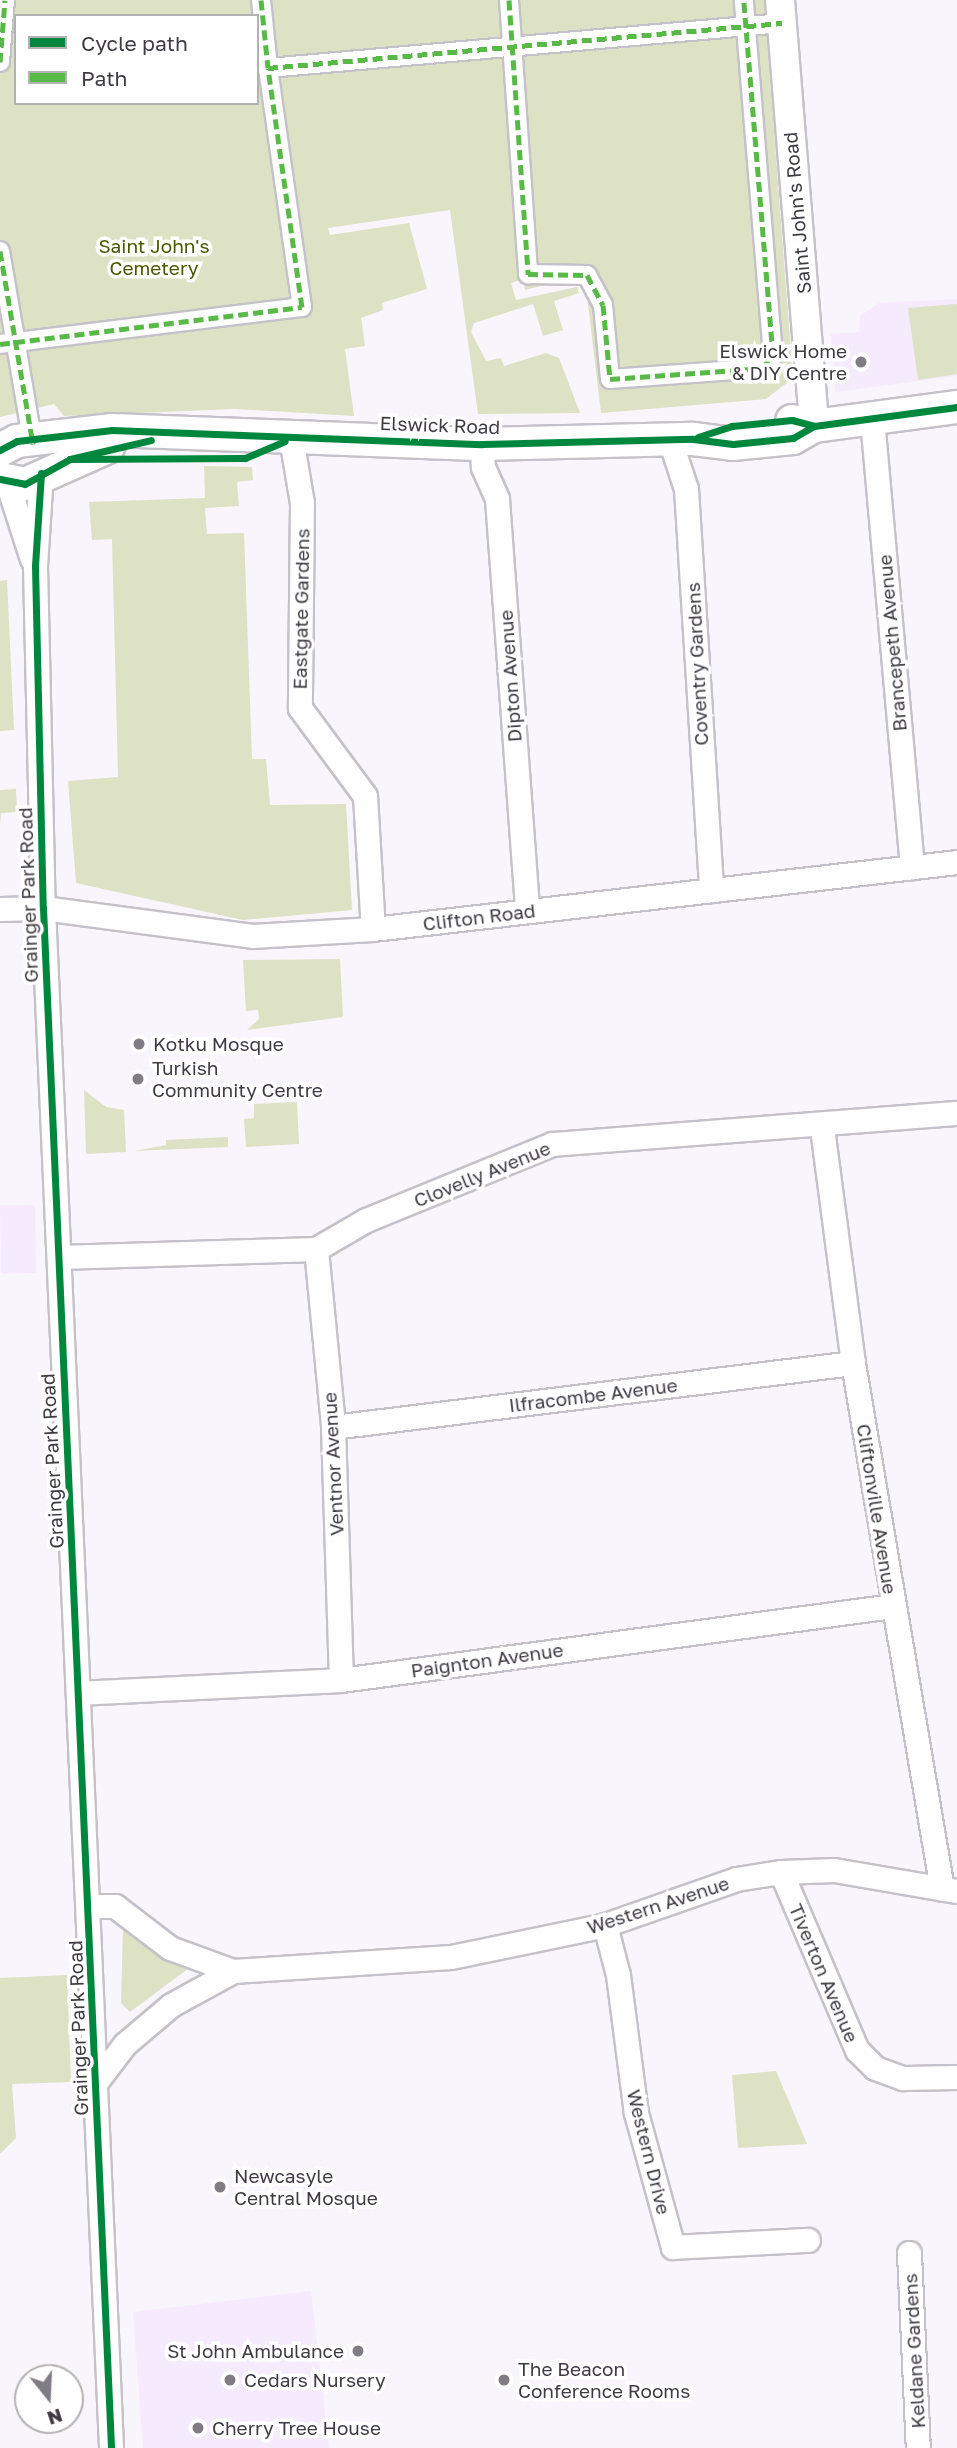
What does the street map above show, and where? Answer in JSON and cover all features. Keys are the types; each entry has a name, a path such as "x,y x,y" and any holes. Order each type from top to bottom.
{"main road":[{"name":"Elswick Road","path":"10,462 112,430 186,436 292,451 483,455 679,447 740,425 792,420 814,426 873,427 957,407"}],"street":[{"path":"0,62 5,0"},
{"path":"7,343 302,307 261,0"},
{"path":"509,0 528,274 573,271 592,280 603,304 610,379 761,368 773,356 744,0"},
{"path":"268,68 746,26 781,11"},
{"name":"Saint John's Road","path":"781,11 814,426"},
{"path":"0,251 7,343 10,462"},
{"name":"Brancepeth Avenue","path":"873,427 912,867"},
{"name":"Coventry Gardens","path":"679,447 687,489 711,890"},
{"name":"Eastgate Gardens","path":"292,451 302,503 300,708 365,796 373,929"},
{"name":"Dipton Avenue","path":"483,455 497,499 527,911"},
{"name":"Grainger Park Road","path":"10,462 35,566 43,908 111,2448"},
{"name":"Grainger Park Road","path":"10,462 35,566"},
{"name":"Clifton Road","path":"0,909 43,908 252,936 373,929 957,862"},
{"name":"Clovelly Avenue","path":"59,1257 316,1249 366,1220 552,1144 724,1128 822,1128 957,1113"},
{"name":"Cliftonville Avenue","path":"822,1128 853,1363 893,1606 949,1890"},
{"name":"Ventnor Avenue","path":"316,1249 333,1427 341,1680"},
{"name":"Ilfracombe Avenue","path":"333,1427 853,1363"},
{"name":"Paignton Avenue","path":"78,1693 341,1680 893,1606"},
{"name":"Western Avenue","path":"89,1906 115,1906 170,1948 233,1971 451,1957 605,1925 736,1879 781,1872 834,1870 949,1890"},
{"name":"Tiverton Avenue","path":"781,1872 870,2075 903,2078 957,2077"},
{"name":"Western Drive","path":"605,1925 618,1975 636,2113 673,2246 808,2240"},
{"name":"Western Avenue","path":"96,2082 125,2044 171,2005 233,1971"},
{"name":"Keldane Gardens","path":"909,2253 918,2448"}],"shaded area":[{"path":"957,299 957,376 835,392 831,334 859,332 860,316 879,303"},
{"path":"35,1205 36,1273 1,1274 0,1206"},
{"name":"Cedars Nursery","path":"311,2291 329,2448 143,2448 133,2312"}],"green space":[{"name":"Saint John's Cemetery","path":"0,0 764,0 793,378 766,399 601,413 586,288 573,278 525,290 523,279 511,283 516,300 577,287 579,293 554,301 563,330 543,336 533,304 474,323 471,332 486,361 501,358 504,366 546,353 559,358 580,413 478,414 450,210 328,228 330,235 409,223 427,289 382,303 383,310 361,318 365,346 345,349 354,416 235,409 64,416 54,404 0,417"},
{"path":"957,304 957,374 918,380 908,308"},
{"path":"204,466 252,467 253,480 237,482 239,506 205,508 207,534 244,533 252,759 266,759 270,805 346,804 352,910 243,920 76,883 68,781 118,777 112,539 92,540 89,502 205,498"},
{"path":"7,580 14,730 0,731 0,581"},
{"path":"16,789 17,812 1,813 0,825 0,790"},
{"path":"340,959 343,1017 247,1030 259,1019 258,1010 246,1011 243,960"},
{"path":"84,1090 106,1107 124,1110 126,1152 86,1154"},
{"path":"297,1102 299,1144 246,1147 244,1119 254,1118 254,1104"},
{"path":"228,1137 228,1147 134,1151 166,1145 166,1140"},
{"path":"123,1930 189,1968 130,2012 121,2003"},
{"path":"67,1975 71,2082 12,2084 16,2138 0,2154 0,1978"},
{"path":"776,2071 807,2144 738,2148 732,2075"}],"marked path":[{"path":"0,62 5,0"},
{"path":"261,0 268,68"},
{"path":"509,0 528,274 587,275 603,305 610,379 762,368 773,356 744,0"},
{"path":"0,344 302,307 268,68 782,23"},
{"path":"0,251 33,444"}],"cycle path":[{"path":"698,437 732,426 792,420 814,426 957,407"},
{"path":"0,450 17,441 112,430 482,444 693,439 733,444 793,438 814,426"},
{"path":"0,479 25,484 70,459 151,440"},
{"path":"70,459 245,458 285,441"},
{"path":"41,473 35,566 43,908 111,2448"}],"place":[{"name":"Elswick Home & DIY Centre","path":"861,362"},
{"name":"Kotku Mosque","path":"139,1044"},
{"name":"Turkish Community Centre","path":"138,1079"},
{"name":"Newcasyle Central Mosque","path":"220,2187"},
{"name":"St John Ambulance","path":"358,2351"},
{"name":"Cedars Nursery","path":"230,2380"},
{"name":"The Beacon Conference Rooms","path":"504,2380"},
{"name":"Cherry Tree House","path":"198,2428"}]}
